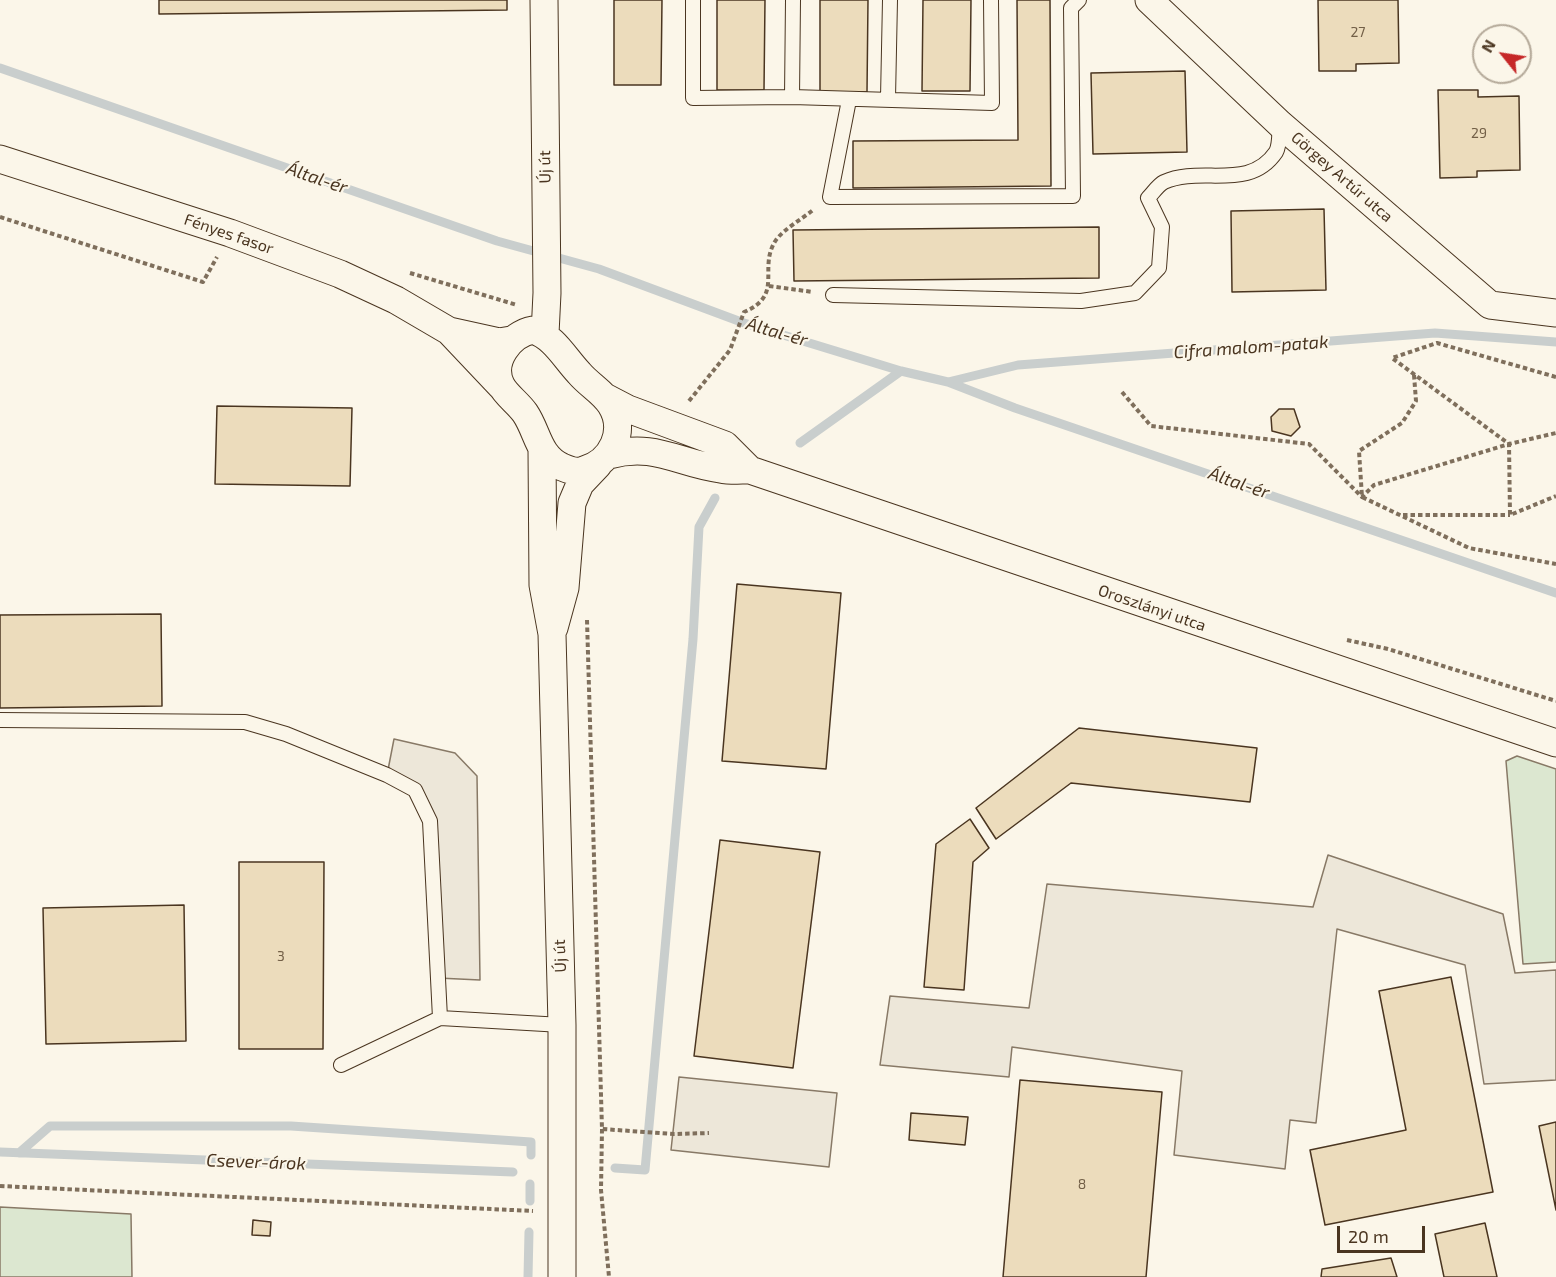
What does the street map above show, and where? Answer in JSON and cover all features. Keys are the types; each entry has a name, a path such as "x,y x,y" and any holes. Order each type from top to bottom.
{"street":[{"name":"Új út","path":"544,0 547,293 544,334"},
{"name":"Görgey Artúr utca","path":"1149,0 1280,124 1490,305 1556,313"},
{"name":"Fényes fasor","path":"0,159 230,233 340,274 396,300 449,331 525,413 542,451"},
{"path":"501,386 499,365 511,340 521,332 533,330 544,334 583,378 612,406 618,422 615,443 604,460"},
{"name":"Fényes fasor","path":"449,331 499,342 511,340"},
{"name":"Oroszlányi utca","path":"605,397 628,409 725,445 750,470"},
{"name":"Oroszlányi utca","path":"542,451 549,460 568,470 578,472 631,449 668,454 720,470 750,470 1235,637 1317,661 1556,743"},
{"name":"Új út","path":"542,451 543,585 552,634 562,1025 562,1277"},
{"name":"Új út","path":"552,634 565,588 572,503 580,484 604,460"}],"lane":[{"path":"693,0 693,98 792,97 849,100 888,98 992,103 991,0"},
{"path":"792,97 793,0"},
{"path":"888,98 890,0"},
{"path":"849,100 830,197 1073,196 1071,8 1079,0"},
{"path":"833,295 1082,301 1135,293 1159,268 1162,227 1148,198 1162,183 1186,175 1240,176 1258,169 1277,150 1280,124"},
{"path":"0,720 245,722 306,742 387,775 415,790 430,821 440,1018"},
{"path":"341,1065 440,1018 562,1025"}],"path":[{"path":"676,426 684,408 730,350 744,312 759,306 769,286 770,256 776,240 830,197"},
{"path":"0,217 203,282 230,233"},
{"path":"769,286 833,295"},
{"path":"1509,444 1392,358 1437,343 1556,377"},
{"path":"1362,497 1359,451 1402,423 1416,401 1414,374"},
{"path":"1122,392 1151,426 1309,444 1362,497 1469,548 1556,564"},
{"path":"1362,497 1374,485 1509,444 1556,433"},
{"path":"1509,444 1510,515"},
{"path":"1400,515 1510,515 1556,496"},
{"path":"586,610 602,1130 601,1190 609,1277"},
{"path":"602,1130 674,1134 709,1133"},
{"path":"0,1186 561,1212"}],"green space":[{"path":"1517,756 1556,769 1556,962 1523,964 1506,761"},
{"path":"0,1207 131,1214 132,1277 0,1277"}],"shaded area":[{"path":"394,739 455,753 477,776 480,980 438,978 430,821 415,790 387,775"},
{"path":"1328,855 1503,914 1515,973 1556,970 1556,1080 1484,1084 1465,965 1337,929 1316,1123 1290,1120 1285,1169 1174,1155 1182,1071 1012,1047 1009,1077 880,1065 890,996 1029,1008 1047,884 1313,907"},
{"path":"679,1077 837,1093 829,1167 671,1150"}],"building":[{"path":"159,0 507,0 507,10 159,14"},
{"path":"614,0 662,0 661,85 614,85"},
{"path":"717,0 765,0 764,90 717,90"},
{"path":"820,0 868,0 867,92 820,92"},
{"path":"923,0 971,0 970,91 922,91"},
{"path":"1017,0 1050,0 1051,186 853,188 853,141 1018,140"},
{"path":"1318,0 1398,0 1399,63 1356,64 1356,71 1319,71"},
{"path":"1185,71 1187,152 1093,154 1091,73"},
{"path":"1438,90 1478,90 1478,97 1519,96 1520,170 1477,171 1477,177 1440,178"},
{"path":"1324,209 1326,290 1232,292 1231,211"},
{"path":"1099,227 1099,278 794,281 793,230"},
{"path":"217,406 352,408 350,486 215,484"},
{"path":"1279,409 1294,409 1300,427 1291,436 1272,431 1271,417"},
{"path":"737,584 841,593 826,769 722,761"},
{"path":"161,614 162,706 0,708 0,615"},
{"path":"1079,728 1257,748 1250,802 1071,783 996,839 976,808"},
{"path":"970,819 989,848 973,862 964,990 924,987 936,844"},
{"path":"720,840 820,852 793,1068 694,1056"},
{"path":"239,862 324,862 323,1049 239,1049"},
{"path":"184,905 186,1041 46,1044 43,908"},
{"path":"1451,977 1493,1192 1325,1225 1310,1150 1406,1130 1379,991"},
{"path":"1020,1080 1162,1092 1146,1277 1003,1277"},
{"path":"911,1113 968,1117 965,1145 909,1140"},
{"path":"1556,1122 1556,1210 1539,1126"},
{"path":"253,1220 271,1222 270,1236 252,1235"},
{"path":"1485,1223 1497,1277 1444,1277 1435,1234"},
{"path":"1391,1258 1397,1277 1321,1277 1322,1269"}],"waterway":[{"name":"Által-ér","path":"0,68 497,241 599,269 744,323 901,371 948,382 1015,408 1556,593"},
{"name":"Cifra malom-patak","path":"948,382 1018,365 1435,333 1556,342"},
{"path":"800,443 901,371"},
{"path":"615,1168 645,1170 693,639 699,527 715,498"},
{"path":"19,1153 50,1126 291,1126 531,1142 531,1155"},
{"name":"Csever-árok","path":"0,1152 513,1172"},
{"path":"530,1184 530,1201"},
{"path":"528,1277 529,1232"}]}
